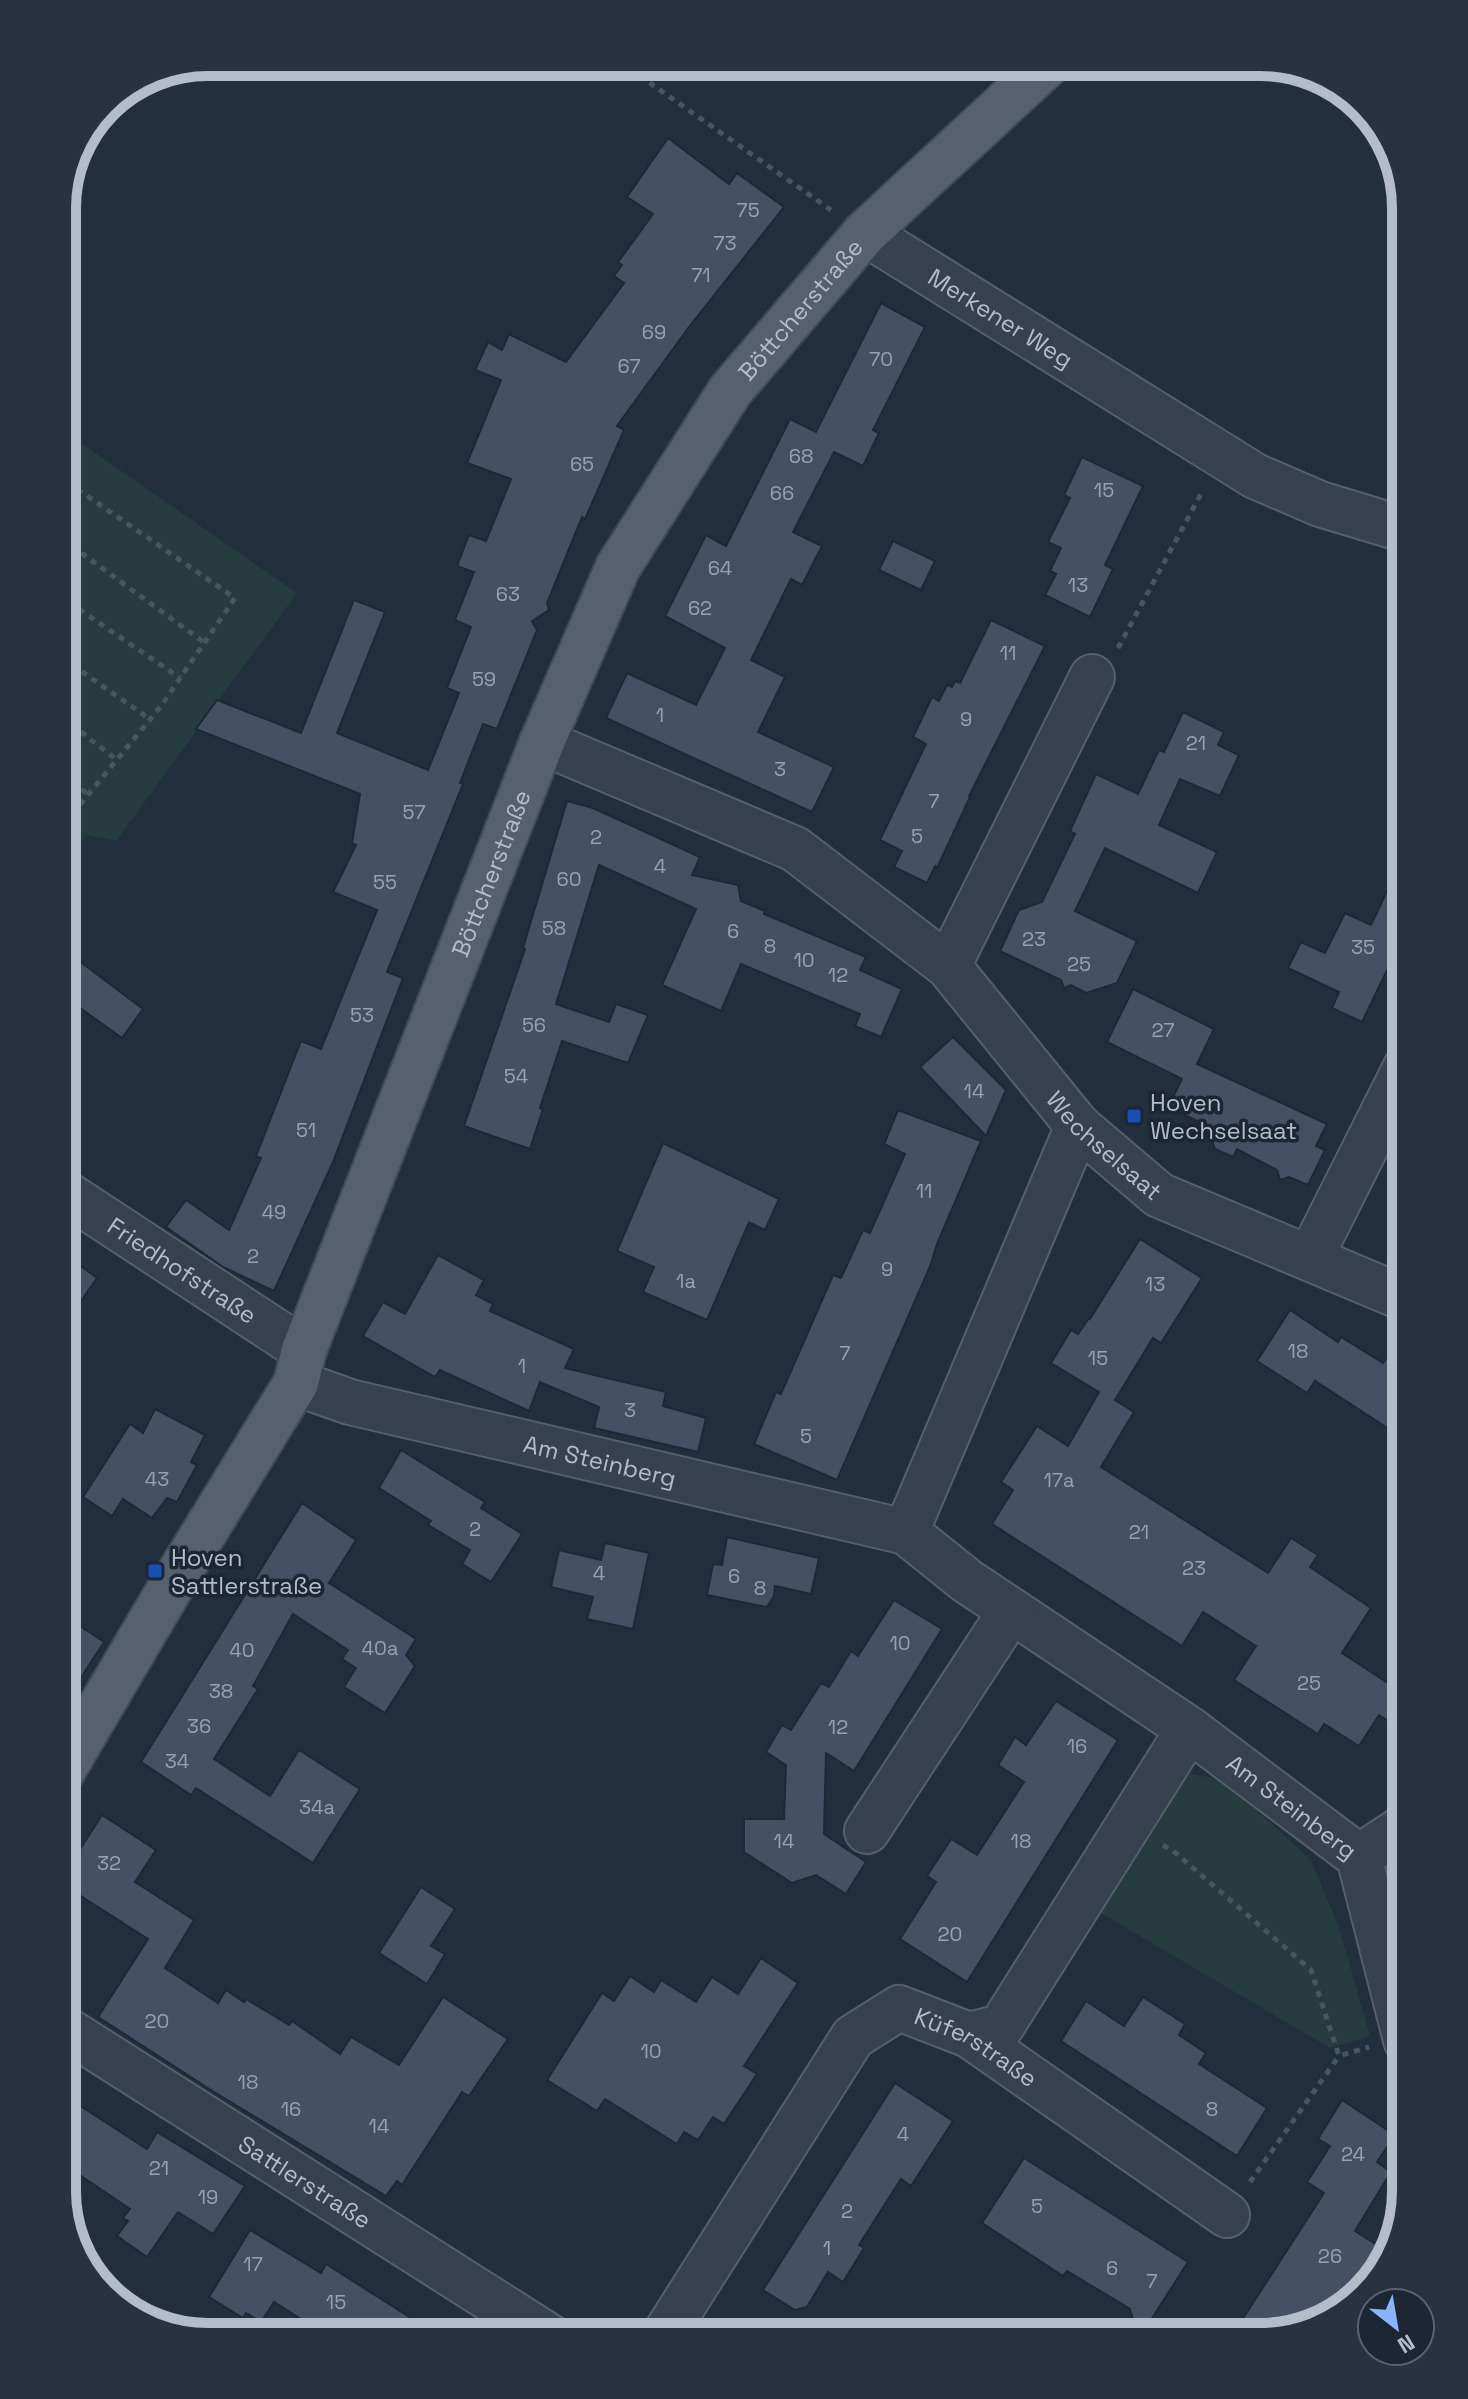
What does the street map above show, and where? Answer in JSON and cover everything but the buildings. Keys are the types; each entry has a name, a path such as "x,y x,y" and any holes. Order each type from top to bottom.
{"main road":[{"name":"Böttcherstraße","path":"76,1748 300,1367 542,742 618,567 730,391 865,233 1035,76"}],"street":[{"name":"Merkener Weg","path":"865,233 1255,476 1320,504 1392,526"},
{"path":"948,966 1092,677"},
{"name":"Wechselsaat","path":"542,742 795,849 948,966 1078,1126 1159,1195 1392,1293"},
{"path":"1310,1258 1392,1095"},
{"path":"906,1532 1078,1126"},
{"name":"Friedhofstraße","path":"76,1201 300,1367"},
{"name":"Am Steinberg","path":"300,1367 350,1402 906,1532 967,1581 1189,1729 1359,1857 1392,1988"},
{"path":"867,1831 1011,1611"},
{"path":"969,2035 1001,2027 1189,1729"},
{"path":"1359,1857 1392,1835"},
{"name":"Küferstraße","path":"672,2323 853,2037 899,2008 969,2035 1227,2215"},
{"name":"Sattlerstraße","path":"76,2036 528,2323"}],"path":[{"path":"640,76 865,233"},
{"path":"1092,677 1119,647 1221,456"},
{"path":"76,810 150,720 235,598 77,489"},
{"path":"76,549 205,643"},
{"path":"76,607 180,678"},
{"path":"76,668 150,720"},
{"path":"76,728 117,760"},
{"path":"76,785 89,795"},
{"path":"1177,1854 1311,1970 1339,2056"},
{"path":"1227,2215 1339,2056 1392,2042"}],"green space":[{"path":"76,440 297,593 116,841 87,835 76,850"},
{"path":"1181,1772 1224,1780 1311,1860 1340,1930 1370,2036 1330,2048 1099,1912"}],"place":[{"name":"Hoven Wechselsaat","path":"1134,1116"},
{"name":"Hoven Sattlerstraße","path":"155,1571"}]}
